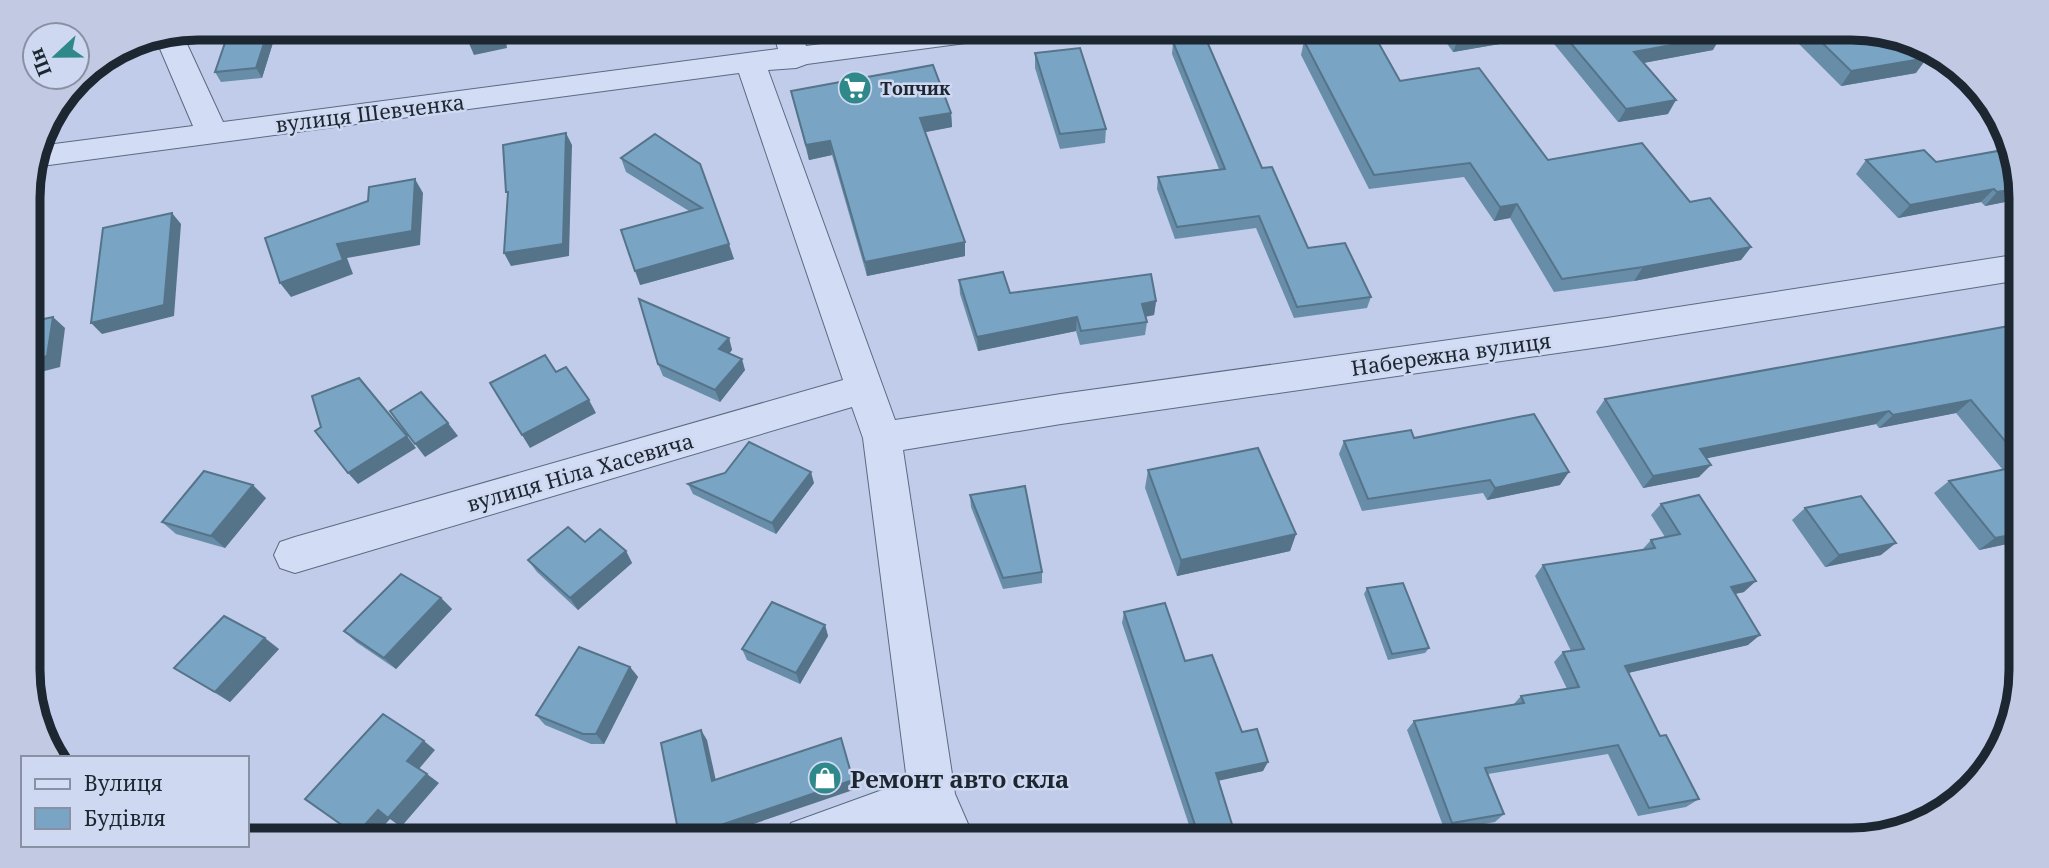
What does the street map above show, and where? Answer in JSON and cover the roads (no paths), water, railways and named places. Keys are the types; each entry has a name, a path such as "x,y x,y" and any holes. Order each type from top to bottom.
{"street":[{"path":"790,40 796,59"},
{"name":"вулиця Шевченка","path":"46,156 928,40"},
{"path":"172,43 212,134"},
{"path":"751,64 882,438 932,796 946,828"},
{"name":"Набережна вулиця","path":"882,438 1061,409 1607,332 2009,269"},
{"name":"вулиця Ніла Хасевича","path":"295,555 864,389"},
{"path":"843,828 932,796"}],"place":[{"name":"Топчик","path":"855,88"},
{"name":"Ремонт авто скла","path":"825,778"}]}
